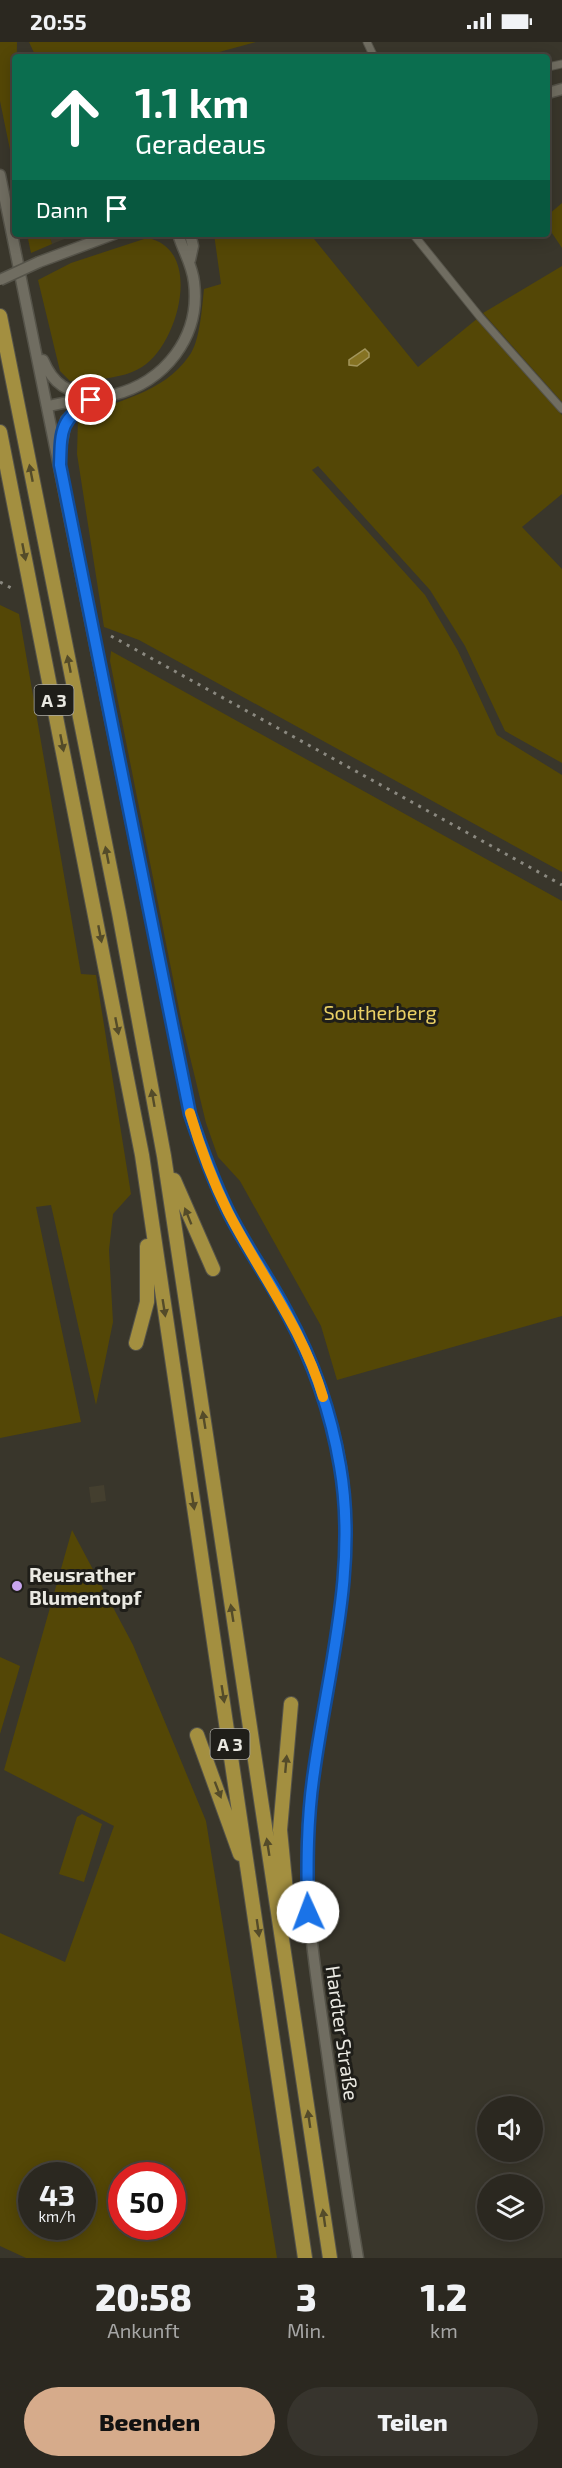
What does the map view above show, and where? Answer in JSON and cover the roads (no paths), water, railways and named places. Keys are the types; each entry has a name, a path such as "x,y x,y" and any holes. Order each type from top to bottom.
{"highway":[{"name":"A 3","path":"0,316 119,913 164,1156 330,2258"},
{"name":"A 3","path":"0,432 142,1155 254,1897 305,2258"},
{"path":"164,1156 190,1223 213,1269"},
{"path":"136,1343 147,1302 146,1251 152,1230"},
{"path":"279,1926 287,1901 280,1830 291,1704"},
{"path":"197,1735 228,1816 254,1897"}],"main road":[{"name":"Hardter Straße","path":"0,176 12,232"},
{"name":"Hardter Straße","path":"13,237 190,1114 202,1151 229,1213 304,1347 329,1417 341,1468 346,1526 345,1571 340,1618 314,1773 307,1872 311,1941 358,2258"},
{"path":"0,280 39,262 106,237"},
{"path":"49,406 91,400 137,387 164,369 176,355 189,331 195,304 190,260 193,246 191,237"},
{"path":"180,239 190,260"},
{"path":"36,343 53,379 62,389 83,394 137,387"},
{"path":"60,465 61,439 66,420 91,400"}],"street":[{"path":"415,237 480,317 562,409"}],"railway":[{"path":"0,582 13,589"},
{"path":"111,636 562,885"}],"place":[{"name":"Reusrather Blumentopf","path":"17,1586"}],"park label":[{"name":"Southerberg","path":"380,1012"}]}
